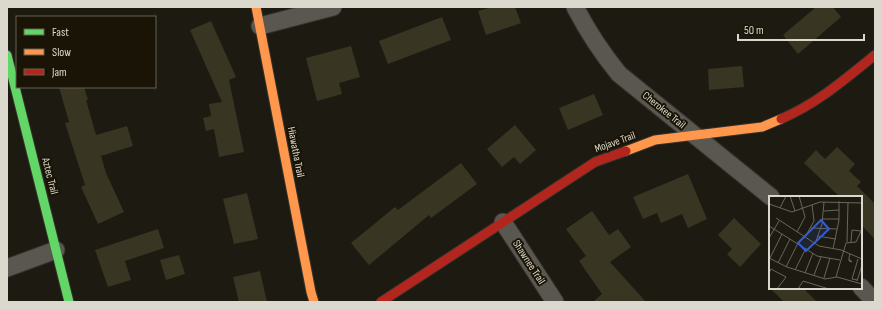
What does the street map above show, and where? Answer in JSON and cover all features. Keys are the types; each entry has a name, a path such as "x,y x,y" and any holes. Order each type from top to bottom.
{"street":[{"name":"Hiawatha Trail","path":"256,7 314,302"},
{"path":"260,26 333,7"},
{"name":"Cherokee Trail","path":"575,7 588,32 604,57 619,74 770,196"},
{"name":"Aztec Trail","path":"7,55 69,302"},
{"name":"Mojave Trail","path":"381,302 595,162 655,140 762,127 801,110 834,89 875,55"},
{"name":"Shawnee Trail","path":"503,222 555,302"},
{"path":"7,268 56,250"},
{"path":"862,288 875,302"}],"building":[{"path":"492,7 515,7 521,23 486,35 478,11"},
{"path":"816,7 833,7 841,17 798,54 783,35"},
{"path":"442,17 451,40 388,64 379,41"},
{"path":"211,21 236,77 229,80 244,152 219,157 214,129 206,131 203,118 211,116 209,104 222,102 190,30"},
{"path":"351,46 360,77 339,83 342,94 317,101 306,58"},
{"path":"742,66 744,87 709,90 708,69"},
{"path":"59,88 84,88 88,100 86,100 96,135 127,126 133,146 101,156 106,173 124,212 98,224 81,187 85,185 65,123 69,122"},
{"path":"594,94 603,115 568,130 559,108"},
{"path":"515,125 536,150 520,164 514,157 502,167 487,149"},
{"path":"837,147 855,164 849,171 861,182 857,186 875,204 875,239 862,226 862,196 839,196 804,163 816,150 825,159"},
{"path":"461,163 477,184 431,218 429,215 369,265 351,243 395,207 398,210"},
{"path":"688,174 707,219 688,228 682,214 661,223 657,213 643,219 633,197"},
{"path":"247,193 258,239 234,244 223,199"},
{"path":"592,211 609,235 618,229 631,247 610,262 646,302 593,302 602,294 579,261 586,256 566,229"},
{"path":"734,218 761,244 740,267 727,254 732,249 718,235"},
{"path":"158,229 164,248 125,261 131,280 108,287 95,250"},
{"path":"179,255 185,274 166,280 160,260"},
{"path":"260,271 267,302 239,302 233,277"},
{"path":"771,289 804,289 817,302 784,302"}],"traffic: fast":[{"path":"7,55 69,302"}],"traffic: slow":[{"path":"256,7 314,302"},
{"path":"626,151 655,140 762,127 781,119"}],"traffic: jam":[{"path":"781,119 819,98 875,55"},
{"path":"381,302 595,162 626,151"}]}
